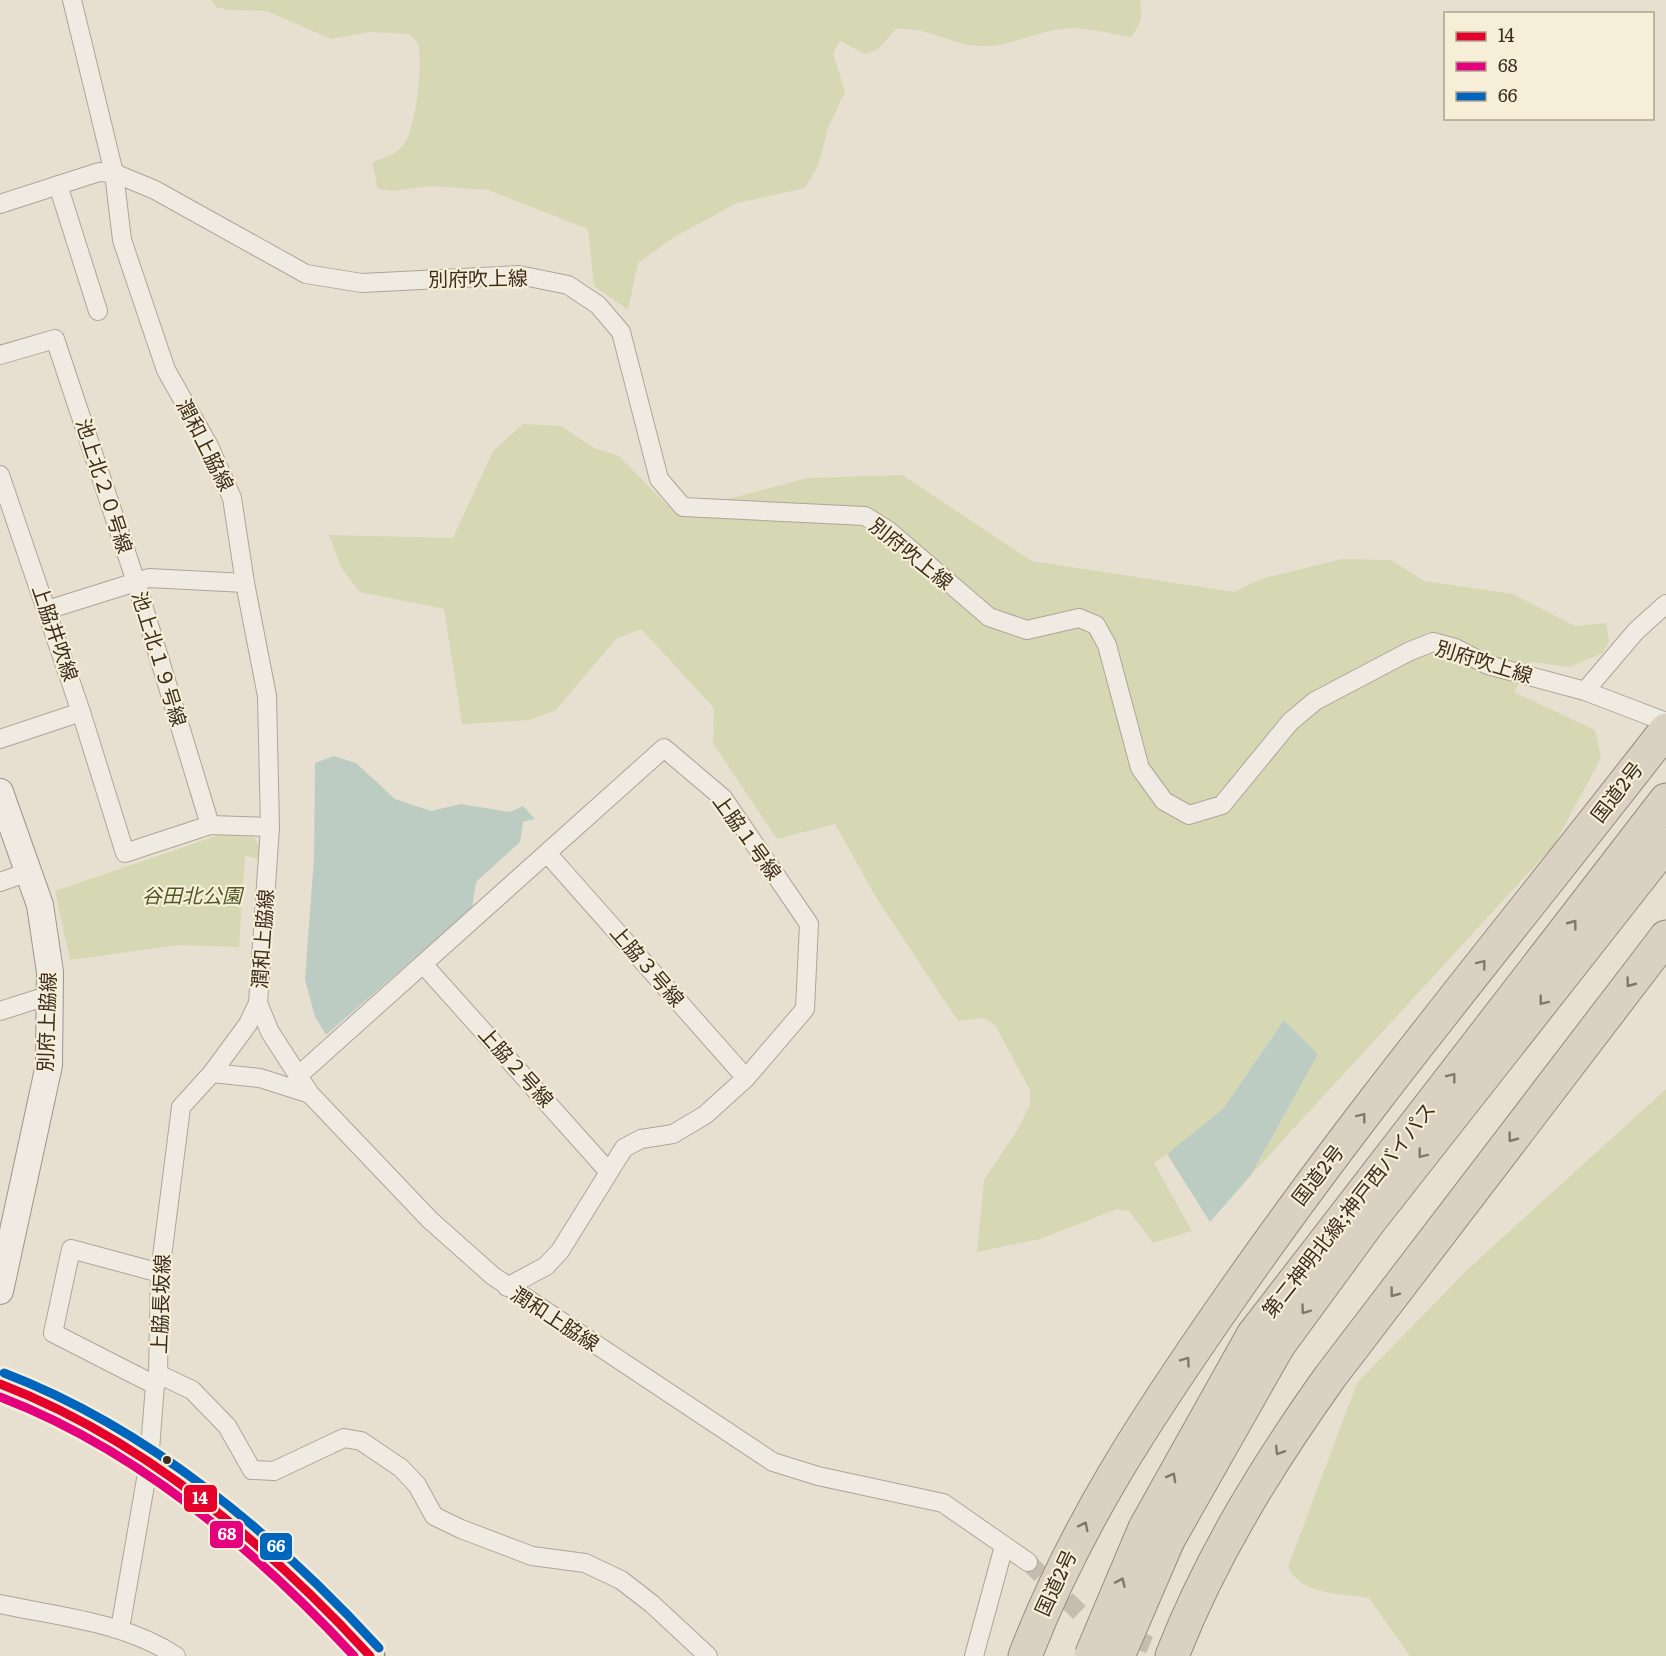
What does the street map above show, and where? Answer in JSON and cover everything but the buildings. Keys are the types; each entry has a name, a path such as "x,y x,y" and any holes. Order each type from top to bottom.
{"highway":[{"name":"国道2号","path":"1025,1656 1049,1594 1105,1485 1170,1384 1282,1221 1666,730"},
{"name":"第二神明北線;神戸西バイパス","path":"1091,1656 1156,1534 1253,1335 1666,800"},
{"name":"第二神明北線;神戸西バイパス","path":"1126,1647 1156,1534 1278,1346 1368,1223 1666,844"},
{"path":"1172,1656 1206,1578 1282,1444 1330,1377 1666,937"}],"main road":[{"path":"0,1384 47,1402 148,1462 216,1510 324,1606 370,1656"}],"street":[{"name":"潤和上脇線","path":"72,0 114,173 123,240 166,370 209,446 232,498 245,583 267,696 270,826 258,1003 270,1032 310,1094 430,1220 507,1287 773,1462 818,1476 943,1503 1028,1562"},
{"path":"0,204 99,172 114,173"},
{"name":"別府吹上線","path":"114,173 155,190 306,274 362,283 519,275 568,285 598,305 621,332 659,479 683,507 865,516 889,531 989,617 1027,630 1079,618 1096,625 1107,645 1140,768 1164,801 1190,815 1222,805 1290,722 1316,701 1410,651 1433,642 1455,648 1488,665 1585,691 1666,722"},
{"path":"58,186 98,311"},
{"name":"池上北２０号線","path":"0,356 55,339 136,582"},
{"name":"上脇井吹線","path":"0,475 81,712 125,853 210,825"},
{"path":"136,582 149,578 245,583"},
{"name":"池上北１９号線","path":"47,610 136,582 210,825"},
{"path":"1585,691 1636,631 1666,604"},
{"path":"0,738 81,712"},
{"name":"上脇１号線","path":"298,1075 664,748 723,798 809,924 805,1009 746,1078 705,1116 673,1134 641,1139 624,1148 560,1251 546,1266 507,1287"},
{"name":"別府上脇線","path":"0,792 40,905 50,972 49,1065 0,1291"},
{"path":"210,825 270,826"},
{"name":"上脇３号線","path":"547,853 746,1078"},
{"path":"0,882 28,872"},
{"name":"上脇２号線","path":"423,964 608,1171"},
{"path":"0,1011 50,995"},
{"name":"上脇長坂線","path":"120,1629 148,1462 157,1380 160,1273 181,1107 212,1073 248,1024 258,1003"},
{"path":"212,1073 260,1078 310,1094"},
{"path":"160,1273 71,1249 53,1333 157,1380 192,1390 227,1426 252,1470 274,1471 344,1438 361,1441 400,1468 417,1485 434,1516 461,1529 532,1556 585,1563 621,1580 652,1604 708,1656"},
{"path":"974,1656 1004,1546"},
{"path":"0,1604 120,1629 155,1642 176,1656"},
{"path":"1085,1618 1126,1647"}],"green space":[{"path":"211,0 1140,0 1141,15 1139,24 1131,37 1070,28 1002,44 981,46 917,30 896,29 878,49 865,54 840,41 833,53 845,92 828,128 818,166 805,188 737,203 674,237 638,263 628,310 594,286 588,229 488,190 431,186 392,191 378,189 372,162 401,148 408,136 415,111 420,53 418,44 409,34 369,32 331,39 267,11 229,10 216,7"},
{"path":"523,424 561,426 594,448 619,456 675,513 808,478 902,475 1032,561 1234,592 1261,579 1342,559 1391,560 1424,581 1513,594 1575,626 1606,623 1609,641 1603,653 1569,667 1531,662 1514,692 1595,730 1601,758 1554,845 1251,1175 1318,1054 1284,1020 1223,1109 1185,1142 1154,1163 1192,1231 1153,1243 1129,1211 1117,1209 1040,1239 977,1252 984,1180 1018,1129 1030,1105 1030,1090 995,1025 984,1018 958,1021 877,899 835,824 777,839 713,743 714,708 641,629 616,639 556,710 530,720 462,724 444,609 360,592 342,569 329,535 453,538 493,451"},
{"name":"谷田北公園","path":"222,834 254,837 260,846 259,859 245,856 239,947 178,945 70,960 55,891"},
{"path":"1666,1089 1666,1656 1410,1656 1369,1598 1323,1592 1312,1588 1294,1576 1288,1567 1357,1383 1468,1269"}],"shaded area":[{"path":"334,756 356,763 395,799 431,811 461,804 510,812 523,806 535,819 523,822 520,842 476,882 472,908 326,1035 315,1017 305,979 314,858 315,763"},
{"path":"1284,1020 1318,1054 1251,1175 1210,1222 1167,1154 1223,1109"}],"tunnel":[{"path":"1028,1562 1085,1618"},
{"path":"1133,1638 1176,1656"}],"transit line":[{"name":"66","path":"4,1373 58,1396 109,1424 159,1455 207,1489 297,1565 379,1648"},
{"name":"14","path":"0,1384 53,1407 104,1434 153,1465 200,1499 246,1535 289,1574 370,1656"},
{"name":"68","path":"0,1397 99,1444 191,1506 276,1578 354,1656"}]}
